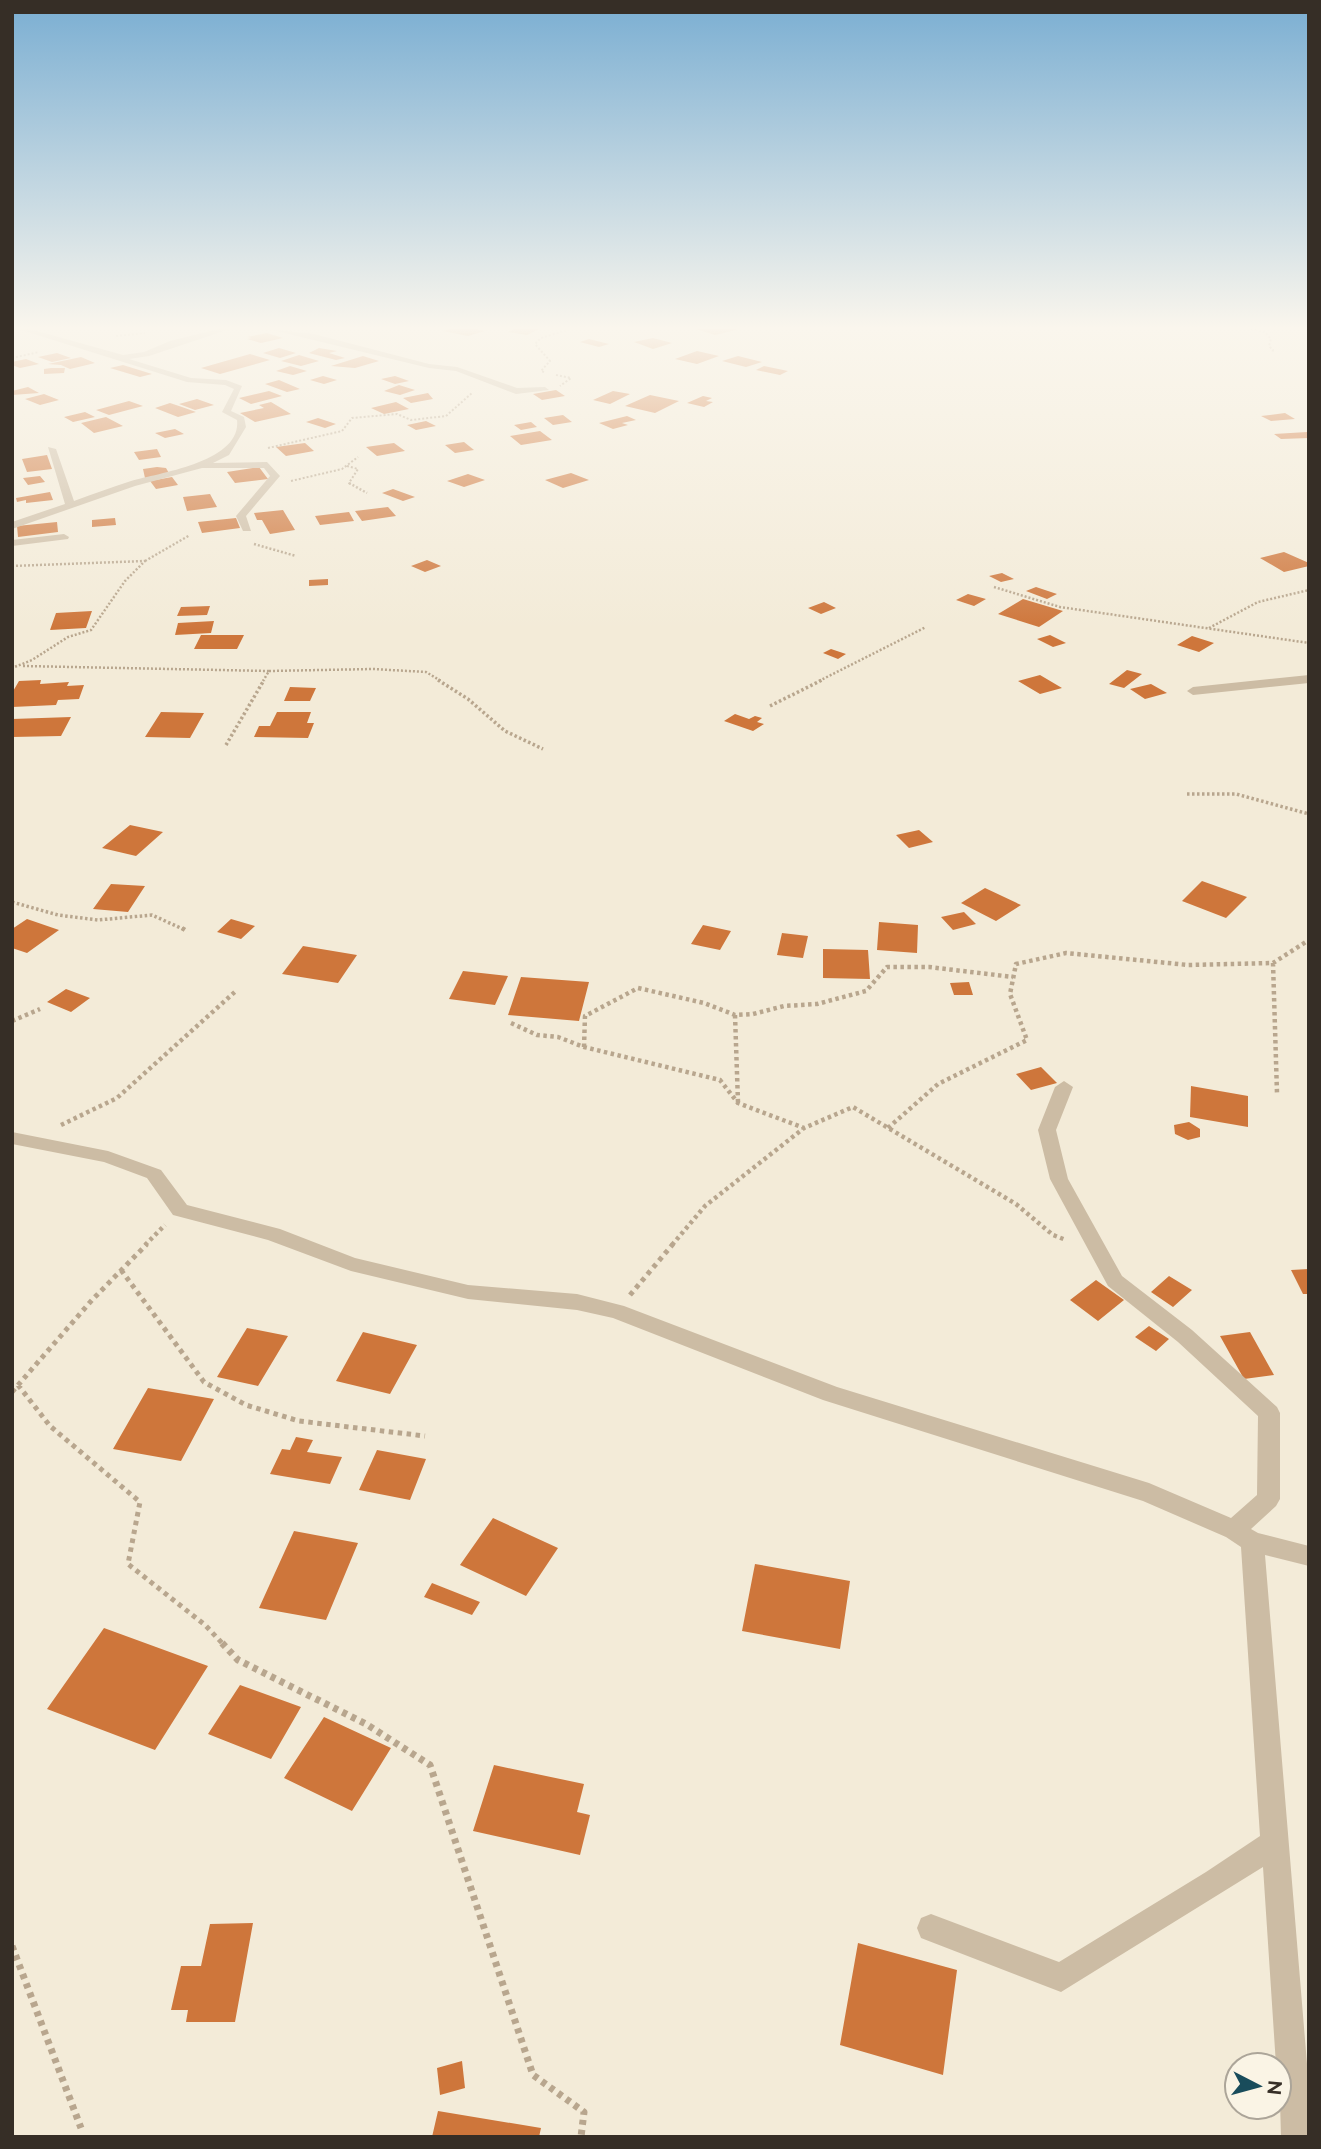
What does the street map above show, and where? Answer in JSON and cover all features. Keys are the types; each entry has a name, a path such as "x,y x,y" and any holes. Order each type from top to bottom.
{"street":[{"path":"12,526 132,484 197,467 226,453 241,429"},
{"path":"51,449 70,505"},
{"path":"197,467 267,465 275,476 254,497 253,505 241,516 247,528"},
{"path":"12,543 64,537"},
{"path":"1193,691 1309,679"},
{"path":"1063,1087 1047,1130 1059,1178 1115,1281 1185,1336 1269,1413 1268,1499 1243,1536 1275,1842 1297,2137"},
{"path":"17,1139 108,1157 154,1174 180,1210 273,1234 351,1264 468,1292 577,1302 617,1311 831,1394 1149,1493 1243,1536 1309,1556"},
{"path":"931,1928 1061,1978 1216,1882 1275,1842"}],"path":[{"path":"226,453 264,449 343,429"},
{"path":"254,497 290,482 346,466 358,457"},
{"path":"346,466 358,470 349,483 367,493"},
{"path":"23,666 72,633 91,630 125,581 145,561 190,535"},
{"path":"12,566 145,561"},
{"path":"994,587 1060,607 1158,619 1309,643"},
{"path":"1208,629 1258,602 1309,590"},
{"path":"770,706 926,627"},
{"path":"12,668 23,666 269,671 373,668 426,672 468,699 505,731 543,749"},
{"path":"226,745 269,671"},
{"path":"1187,794 1236,794 1309,814"},
{"path":"12,902 58,915 98,920 152,915 185,930"},
{"path":"888,1128 939,1084 1027,1040 1010,994 1016,964 1066,953 1188,965 1273,963 1309,940"},
{"path":"1273,963 1277,1093"},
{"path":"584,1046 585,1016 638,988 704,1003 735,1015 753,1014 784,1006 817,1004 866,991 887,967 929,967 1013,977"},
{"path":"17,1139 69,1123 117,1098 237,990"},
{"path":"12,1021 40,1009"},
{"path":"735,1015 738,1103"},
{"path":"511,1023 537,1035 558,1037 720,1080 738,1103 804,1128"},
{"path":"617,1311 705,1206 804,1128 853,1107 1016,1204 1054,1235 1102,1256"},
{"path":"12,1392 121,1270 180,1210"},
{"path":"121,1270 204,1382 246,1405 299,1421 425,1436"},
{"path":"18,1385 50,1426 140,1502 128,1564 205,1625 238,1660 366,1724 430,1765 533,2075 584,2112 581,2137"},
{"path":"12,1946 80,2128"}],"building":[{"path":"89,429 109,429 94,433"},
{"path":"176,429 184,434 165,438 155,433"},
{"path":"540,431 552,440 521,445 510,436"},
{"path":"1307,432 1309,438 1281,439 1274,434"},
{"path":"464,442 474,450 455,453 445,445"},
{"path":"305,443 314,451 286,456 276,447"},
{"path":"394,443 405,451 377,456 366,447"},
{"path":"157,449 161,457 139,460 134,452"},
{"path":"47,455 52,469 27,472 22,459"},
{"path":"259,467 268,479 235,483 227,472"},
{"path":"166,468 170,475 145,478 143,469"},
{"path":"571,473 589,480 563,488 545,480"},
{"path":"468,474 485,480 464,487 447,481"},
{"path":"40,476 45,482 28,485 23,478"},
{"path":"172,477 178,485 156,489 150,481"},
{"path":"393,489 415,497 403,501 382,493"},
{"path":"50,492 53,500 26,503 26,500 17,502 16,498"},
{"path":"210,494 217,507 187,511 183,497"},
{"path":"388,507 396,516 362,521 355,511"},
{"path":"283,510 295,530 270,534 262,520 257,520 254,513"},
{"path":"349,512 354,521 320,525 315,516"},
{"path":"115,518 116,525 92,527 92,520"},
{"path":"236,518 240,528 202,533 198,522"},
{"path":"57,522 58,532 18,537 17,526"},
{"path":"1284,552 1309,563 1309,566 1284,572 1260,558"},
{"path":"427,560 441,566 425,572 411,566"},
{"path":"1002,573 1014,579 1001,582 989,576"},
{"path":"328,579 328,585 309,586 309,580"},
{"path":"1036,587 1057,594 1047,599 1026,591"},
{"path":"968,594 986,599 974,606 956,600"},
{"path":"1023,599 1063,611 1039,627 998,614"},
{"path":"824,602 836,608 821,614 808,608"},
{"path":"210,606 207,615 177,616 181,607"},
{"path":"92,611 86,628 50,630 56,613"},
{"path":"214,621 211,633 175,635 178,623"},
{"path":"201,635 244,635 237,649 194,649"},
{"path":"1050,635 1066,643 1053,647 1037,639"},
{"path":"1192,636 1214,643 1199,652 1177,645"},
{"path":"831,649 846,654 838,659 823,653"},
{"path":"1127,670 1142,674 1124,688 1109,684"},
{"path":"1040,675 1062,688 1040,694 1018,681"},
{"path":"41,680 40,684 69,682 67,686 84,685 79,699 58,700 56,705 12,707 12,693 19,681"},
{"path":"1151,684 1167,693 1145,699 1130,689"},
{"path":"290,687 316,688 310,701 284,701"},
{"path":"161,712 204,713 190,738 145,737"},
{"path":"277,712 311,712 307,723 314,723 308,738 254,737 259,726 270,726"},
{"path":"735,714 749,719 755,716 762,718 757,722 764,724 753,731 724,721"},
{"path":"71,717 61,736 12,737 12,719"},
{"path":"130,825 163,832 136,856 102,848"},
{"path":"919,830 933,842 909,848 896,835"},
{"path":"1202,881 1247,897 1226,918 1182,901"},
{"path":"111,884 145,886 128,912 93,909"},
{"path":"985,888 1021,905 996,921 961,903"},
{"path":"964,912 976,924 953,930 941,917"},
{"path":"27,919 59,930 27,953 12,948 12,929"},
{"path":"231,919 255,926 241,939 217,932"},
{"path":"879,922 918,925 917,953 877,950"},
{"path":"703,925 731,931 720,950 691,944"},
{"path":"782,933 808,936 803,958 777,955"},
{"path":"303,946 357,955 338,983 282,974"},
{"path":"823,949 868,950 870,979 823,978"},
{"path":"463,971 508,976 495,1005 449,999"},
{"path":"521,977 589,982 579,1021 508,1015"},
{"path":"969,982 973,995 954,995 950,983"},
{"path":"66,989 90,998 71,1012 47,1002"},
{"path":"1041,1067 1057,1083 1031,1090 1016,1074"},
{"path":"1191,1086 1248,1096 1248,1127 1190,1117"},
{"path":"1189,1122 1200,1129 1200,1137 1188,1140 1175,1134 1174,1125"},
{"path":"1309,1269 1309,1294 1303,1294 1291,1270"},
{"path":"1169,1276 1192,1290 1173,1307 1151,1292"},
{"path":"1096,1280 1124,1300 1098,1321 1070,1300"},
{"path":"1149,1326 1169,1339 1156,1351 1135,1337"},
{"path":"247,1328 288,1336 258,1386 217,1377"},
{"path":"363,1332 417,1345 390,1394 336,1381"},
{"path":"1250,1332 1274,1375 1244,1379 1220,1336"},
{"path":"148,1388 214,1399 181,1461 113,1449"},
{"path":"296,1437 313,1440 307,1452 342,1457 330,1484 270,1474 282,1449 290,1450"},
{"path":"377,1450 426,1459 410,1500 359,1490"},
{"path":"493,1518 558,1548 526,1596 460,1565"},
{"path":"294,1531 358,1543 326,1620 259,1608"},
{"path":"755,1564 850,1581 840,1649 742,1631"},
{"path":"432,1583 480,1602 472,1615 424,1597"},
{"path":"104,1628 208,1666 155,1750 47,1709"},
{"path":"240,1685 301,1707 271,1759 208,1734"},
{"path":"324,1717 391,1748 352,1811 284,1778"},
{"path":"494,1765 584,1784 577,1812 590,1815 580,1855 473,1831"},
{"path":"253,1923 235,2022 186,2022 188,2010 171,2010 181,1966 201,1966 210,1924"},
{"path":"858,1943 957,1970 943,2075 840,2045"},
{"path":"462,2061 465,2088 440,2095 437,2068"},
{"path":"438,2111 541,2128 539,2137 432,2137"}]}
